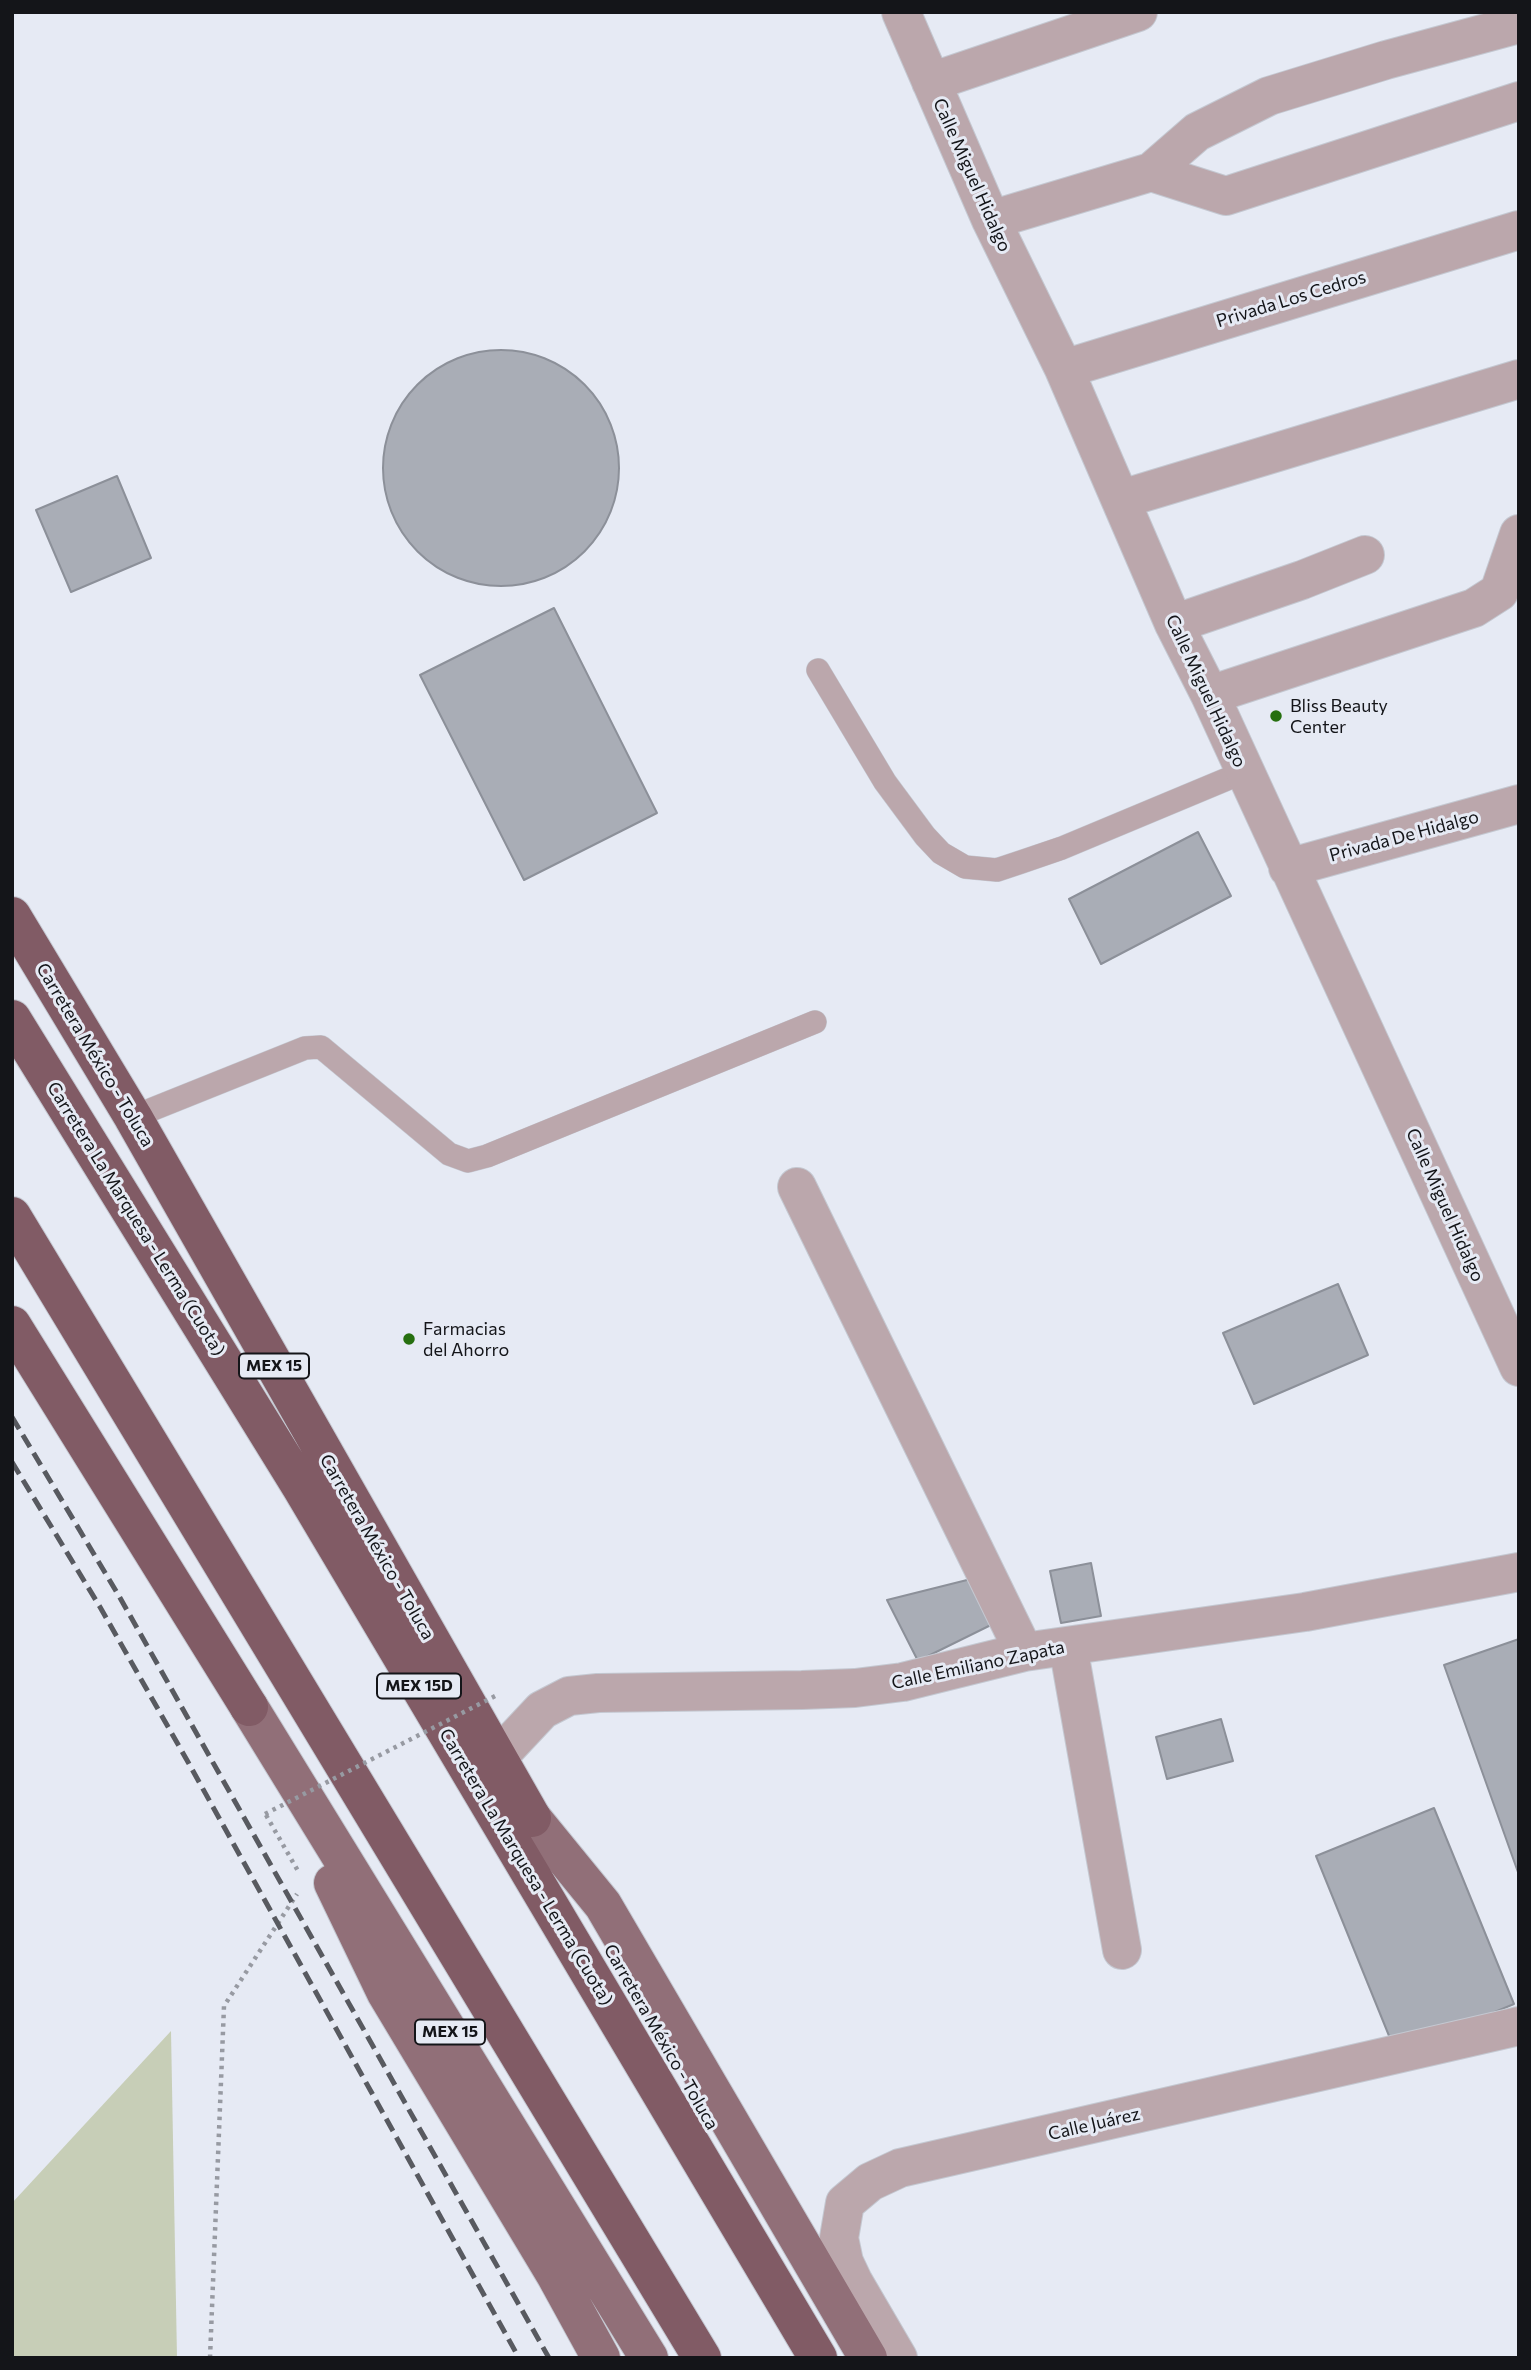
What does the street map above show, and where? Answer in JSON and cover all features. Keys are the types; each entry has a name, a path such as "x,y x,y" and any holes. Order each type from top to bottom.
{"highway":[{"name":"Carretera México - Toluca","path":"12,916 133,1116 532,1818"},
{"name":"Carretera La Marquesa - Lerma (Cuota)","path":"12,1019 300,1487 818,2358"},
{"path":"12,1216 702,2358"},
{"name":"MEX 15","path":"12,1325 249,1707"}],"main road":[{"path":"249,1707 386,1993 549,2264 601,2358"},
{"name":"MEX 15","path":"249,1707 649,2358"},
{"path":"532,1818 603,1905 867,2358"},
{"name":"Carretera México - Toluca","path":"532,1818 850,2358"}],"street":[{"name":"Calle Miguel Hidalgo","path":"901,12 991,220 1064,369 1122,499 1174,624 1210,695 1519,1367"},
{"path":"931,82 1138,12"},
{"path":"991,220 1151,172 1197,132 1269,96 1519,24"},
{"path":"1151,172 1226,196 1519,101"},
{"name":"Privada Los Cedros","path":"1064,369 1519,230"},
{"path":"1122,499 1519,379"},
{"path":"1210,695 1474,608 1499,592 1519,534"},
{"path":"1174,624 1302,580 1365,555"},
{"name":"Privada De Hidalgo","path":"1288,868 1519,804"},
{"path":"797,1187 1024,1652"},
{"name":"Calle Emiliano Zapata","path":"497,1758 542,1710 569,1696 598,1693 855,1688 903,1682 1024,1652 1305,1612 1519,1572"},
{"path":"1068,1646 1122,1950"},
{"name":"Calle Juárez","path":"898,2358 853,2281 844,2262 839,2238 845,2203 870,2182 900,2168 1519,2026"}],"lane":[{"path":"818,670 893,793 925,836 941,853 965,867 997,870 1021,862 1062,848 1244,772"},
{"path":"133,1116 305,1048 321,1047 449,1154 468,1161 487,1156 815,1022"}],"path":[{"path":"304,1882 265,1814 499,1694"},
{"path":"210,2358 224,2006 297,1894"}],"green space":[{"path":"171,2031 177,2358 12,2358 12,2203"}],"building":[{"path":"501,350 546,359 576,377 592,393 614,434 619,468 610,513 592,543 576,559 535,581 501,586 456,577 426,559 410,543 388,502 383,468 392,423 410,393 426,377 467,355"},
{"path":"117,476 151,558 71,592 36,510"},
{"path":"554,608 657,813 524,880 420,675"},
{"path":"1198,832 1231,896 1101,964 1069,899"},
{"path":"1338,1284 1368,1355 1254,1404 1223,1333"},
{"path":"1091,1563 1101,1616 1061,1623 1050,1571"},
{"path":"979,1577 1001,1620 918,1661 887,1600"},
{"path":"1519,1639 1519,1875 1444,1665"},
{"path":"1221,1719 1233,1761 1167,1779 1156,1737"},
{"path":"1434,1808 1514,2004 1396,2053 1316,1856"}],"railway":[{"path":"12,1417 119,1596 549,2358"},
{"path":"12,1462 100,1607 188,1762 519,2358"}],"place":[{"name":"Bliss Beauty Center","path":"1276,716"},
{"name":"Farmacias del Ahorro","path":"409,1339"}]}
